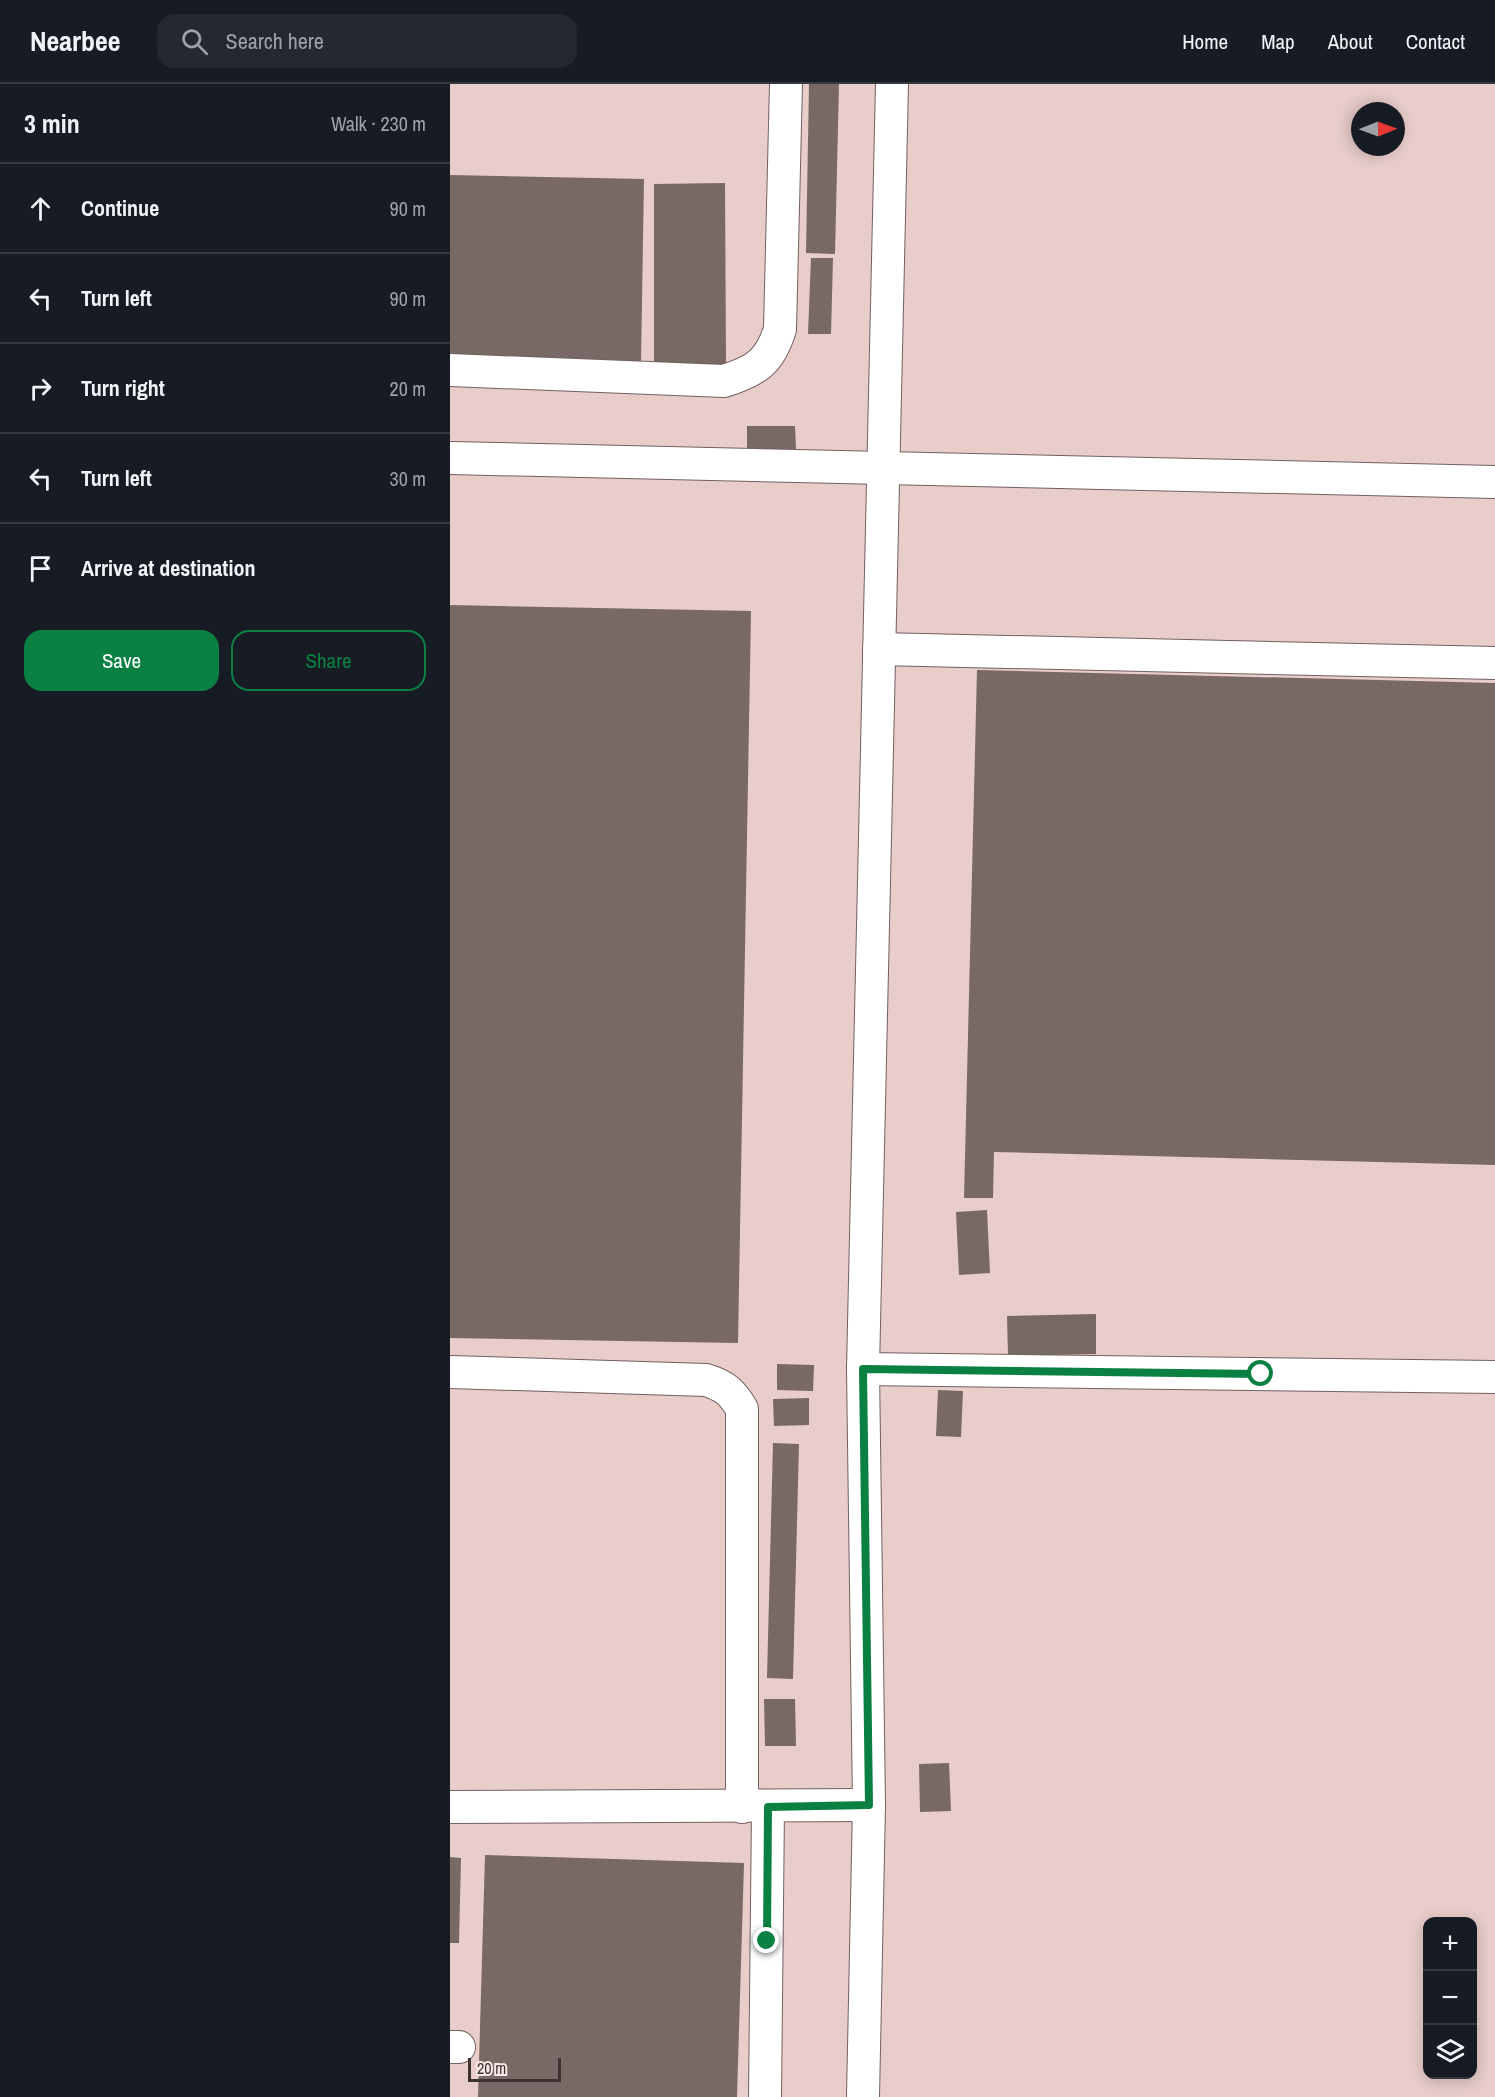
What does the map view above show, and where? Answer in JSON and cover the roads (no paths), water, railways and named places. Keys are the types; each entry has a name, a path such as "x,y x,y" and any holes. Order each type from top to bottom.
{"street":[{"path":"450,370 724,381 747,374 768,358 776,344 780,329 786,84"},
{"path":"863,2097 869,1805 863,1369 892,84"},
{"path":"450,458 1495,482"},
{"path":"879,649 1495,663"},
{"path":"863,1369 1495,1377"},
{"path":"450,1372 706,1380 716,1383 734,1395 742,1409 765,2097"},
{"path":"450,1807 869,1805"}]}
